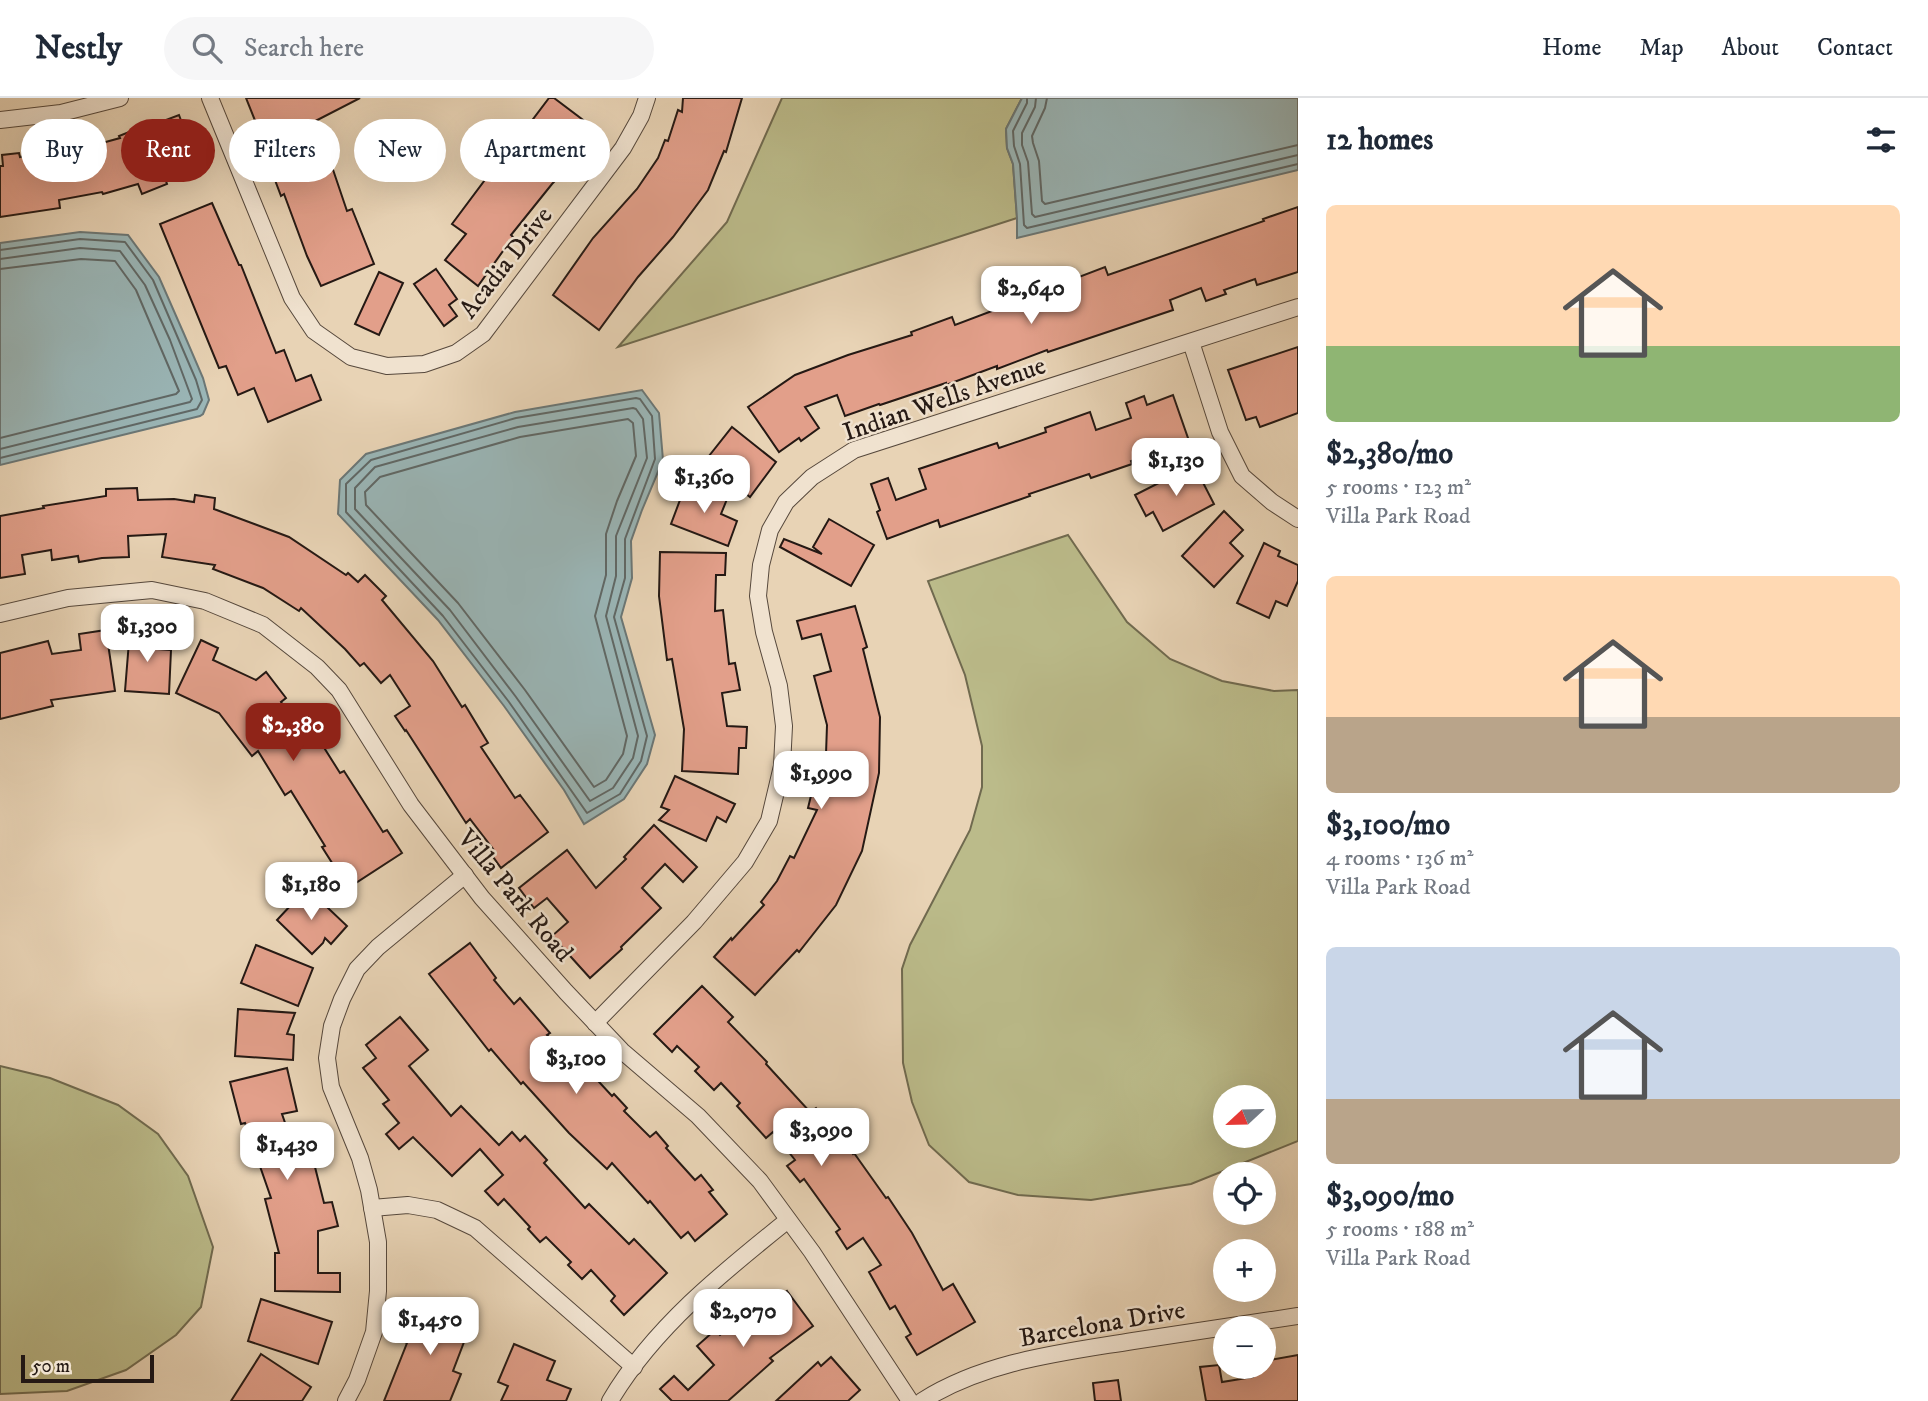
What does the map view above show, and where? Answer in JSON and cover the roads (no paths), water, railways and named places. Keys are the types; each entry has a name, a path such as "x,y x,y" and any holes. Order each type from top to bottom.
{"street":[{"path":"0,120 61,113 120,98"},
{"name":"Acadia Drive","path":"210,98 292,298 314,331 351,357 387,366 424,364 456,353 483,334 623,148 641,116 646,98"},
{"name":"Indian Wells Avenue","path":"595,1023 694,922 745,862 769,821 782,766 784,726 779,687 764,632 758,596 761,565 770,530 786,502 812,477 854,450 1298,307"},
{"path":"1191,342 1220,432 1242,476 1272,502 1298,519"},
{"name":"Villa Park Road","path":"0,614 68,598 152,590 205,601 263,625 317,667 339,690 411,805 482,898 622,1051 698,1116 760,1181 812,1252 910,1401"},
{"path":"346,1401 357,1380 374,1332 378,1291 378,1242 360,1158 331,1087 327,1058 332,1026 342,999 358,970 378,947 465,875"},
{"path":"372,1208 408,1205 437,1210 475,1228 634,1367"},
{"path":"610,1401 654,1341 715,1279 788,1220"},
{"name":"Barcelona Drive","path":"922,1401 962,1380 1005,1364 1065,1352 1298,1316"}],"water":[{"path":"1022,98 1298,98 1298,170 1017,238 1013,164 1007,148 1006,129"},
{"path":"80,232 128,235 159,277 203,378 209,400 200,416 0,465 0,243"},
{"path":"642,390 659,413 663,460 631,541 632,578 621,617 655,735 647,764 624,799 584,824 564,790 504,706 438,620 338,514 340,480 366,454 515,412"}]}
